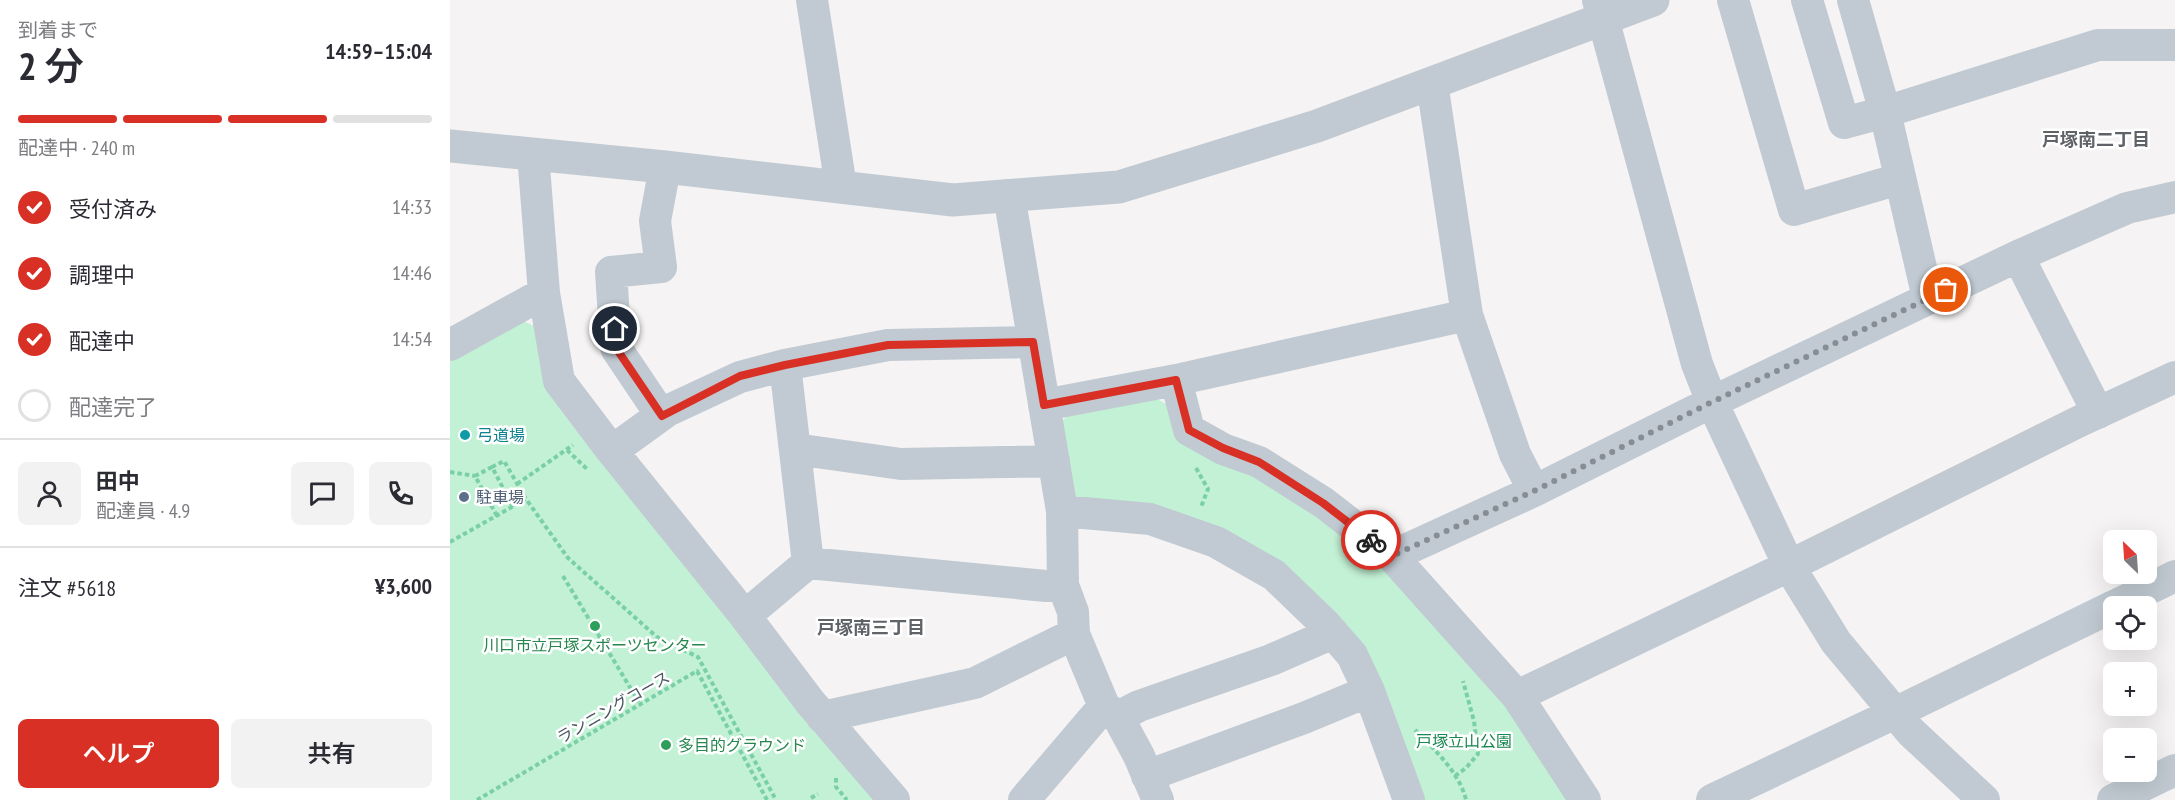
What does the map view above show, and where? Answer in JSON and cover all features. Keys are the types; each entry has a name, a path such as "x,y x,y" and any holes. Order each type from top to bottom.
{"street":[{"path":"812,0 841,187"},
{"path":"450,146 665,167 953,200 1119,187 1317,126 1432,83 1601,9 1653,0"},
{"path":"1733,0 1794,210 1899,179"},
{"path":"1807,0 1844,123 2098,45 2175,45"},
{"path":"1853,0 1885,112 1928,298"},
{"path":"1601,9 1697,364 1712,402 1789,566 1836,642 1911,732 1983,800"},
{"path":"1432,83 1467,315 1515,454 1534,491"},
{"path":"533,154 544,292 559,381 822,717 894,800"},
{"path":"662,416 616,348 611,272 661,267 655,221 665,167"},
{"path":"1009,195 1062,512 1063,585 1074,612 1074,634 1111,712 1152,788 1304,718 1370,691"},
{"path":"1392,556 1534,491 1712,402 2018,256 2127,208 2175,197"},
{"path":"2018,256 2098,413"},
{"path":"450,345 544,292"},
{"path":"1044,405 1176,380 1467,315"},
{"path":"612,451 662,416 740,376 888,345 1033,342"},
{"path":"785,365 808,563"},
{"path":"1517,696 2175,377"},
{"path":"1176,380 1189,430 1223,448 1259,462 1323,503 1392,556 1517,696 1585,800"},
{"path":"795,449 901,464 1053,461"},
{"path":"1062,512 1150,519 1216,542 1275,575 1352,655 1370,691 1409,800"},
{"path":"745,616 808,563 1046,586 1063,585"},
{"path":"2134,596 2175,576"},
{"path":"1712,800 2103,611"},
{"path":"1024,800 1111,712 1138,706 1271,660 1333,633"},
{"path":"822,717 975,683 1074,634"},
{"path":"2113,800 2175,770"}],"path":[{"path":"517,484 575,444"},
{"path":"450,472 475,476 504,461 526,499 568,558 657,637 698,657 776,800"},
{"path":"1197,465 1196,469 1208,489 1199,511"},
{"path":"492,467 513,507"},
{"path":"475,476 497,516"},
{"path":"450,542 526,499"},
{"path":"563,576 640,704"},
{"name":"ランニングコース","path":"477,800 696,671 767,800"},
{"path":"1455,776 1466,768 1478,754 1474,721 1461,673"},
{"path":"1408,722 1455,776 1466,800"},
{"path":"811,798 818,794"}],"green space":[{"name":"川口市立戸塚スポーツセンター","path":"523,321 543,330 548,383 881,800 450,800 450,360"},
{"name":"戸塚立山公園","path":"1154,397 1173,408 1217,457 1295,500 1381,564 1518,711 1574,800 1422,800 1288,572 1081,504 1066,490 1056,428 1069,414"}],"way so far":[{"path":"1371,540 1392,556 1534,491 1712,402 1946,290"}],"place":[{"name":"弓道場","path":"465,435"},
{"name":"駐車場","path":"464,497"},
{"name":"川口市立戸塚スポーツセンター","path":"595,626"},
{"name":"多目的グラウンド","path":"666,745"}],"district":[{"name":"戸塚南二丁目","path":"2096,140"},
{"name":"戸塚南三丁目","path":"871,628"}],"route":[{"path":"615,329 616,348 662,416 667,411 740,376 888,345 1033,342 1044,405 1176,380 1189,430 1223,448 1259,462 1323,503 1371,540"}]}
